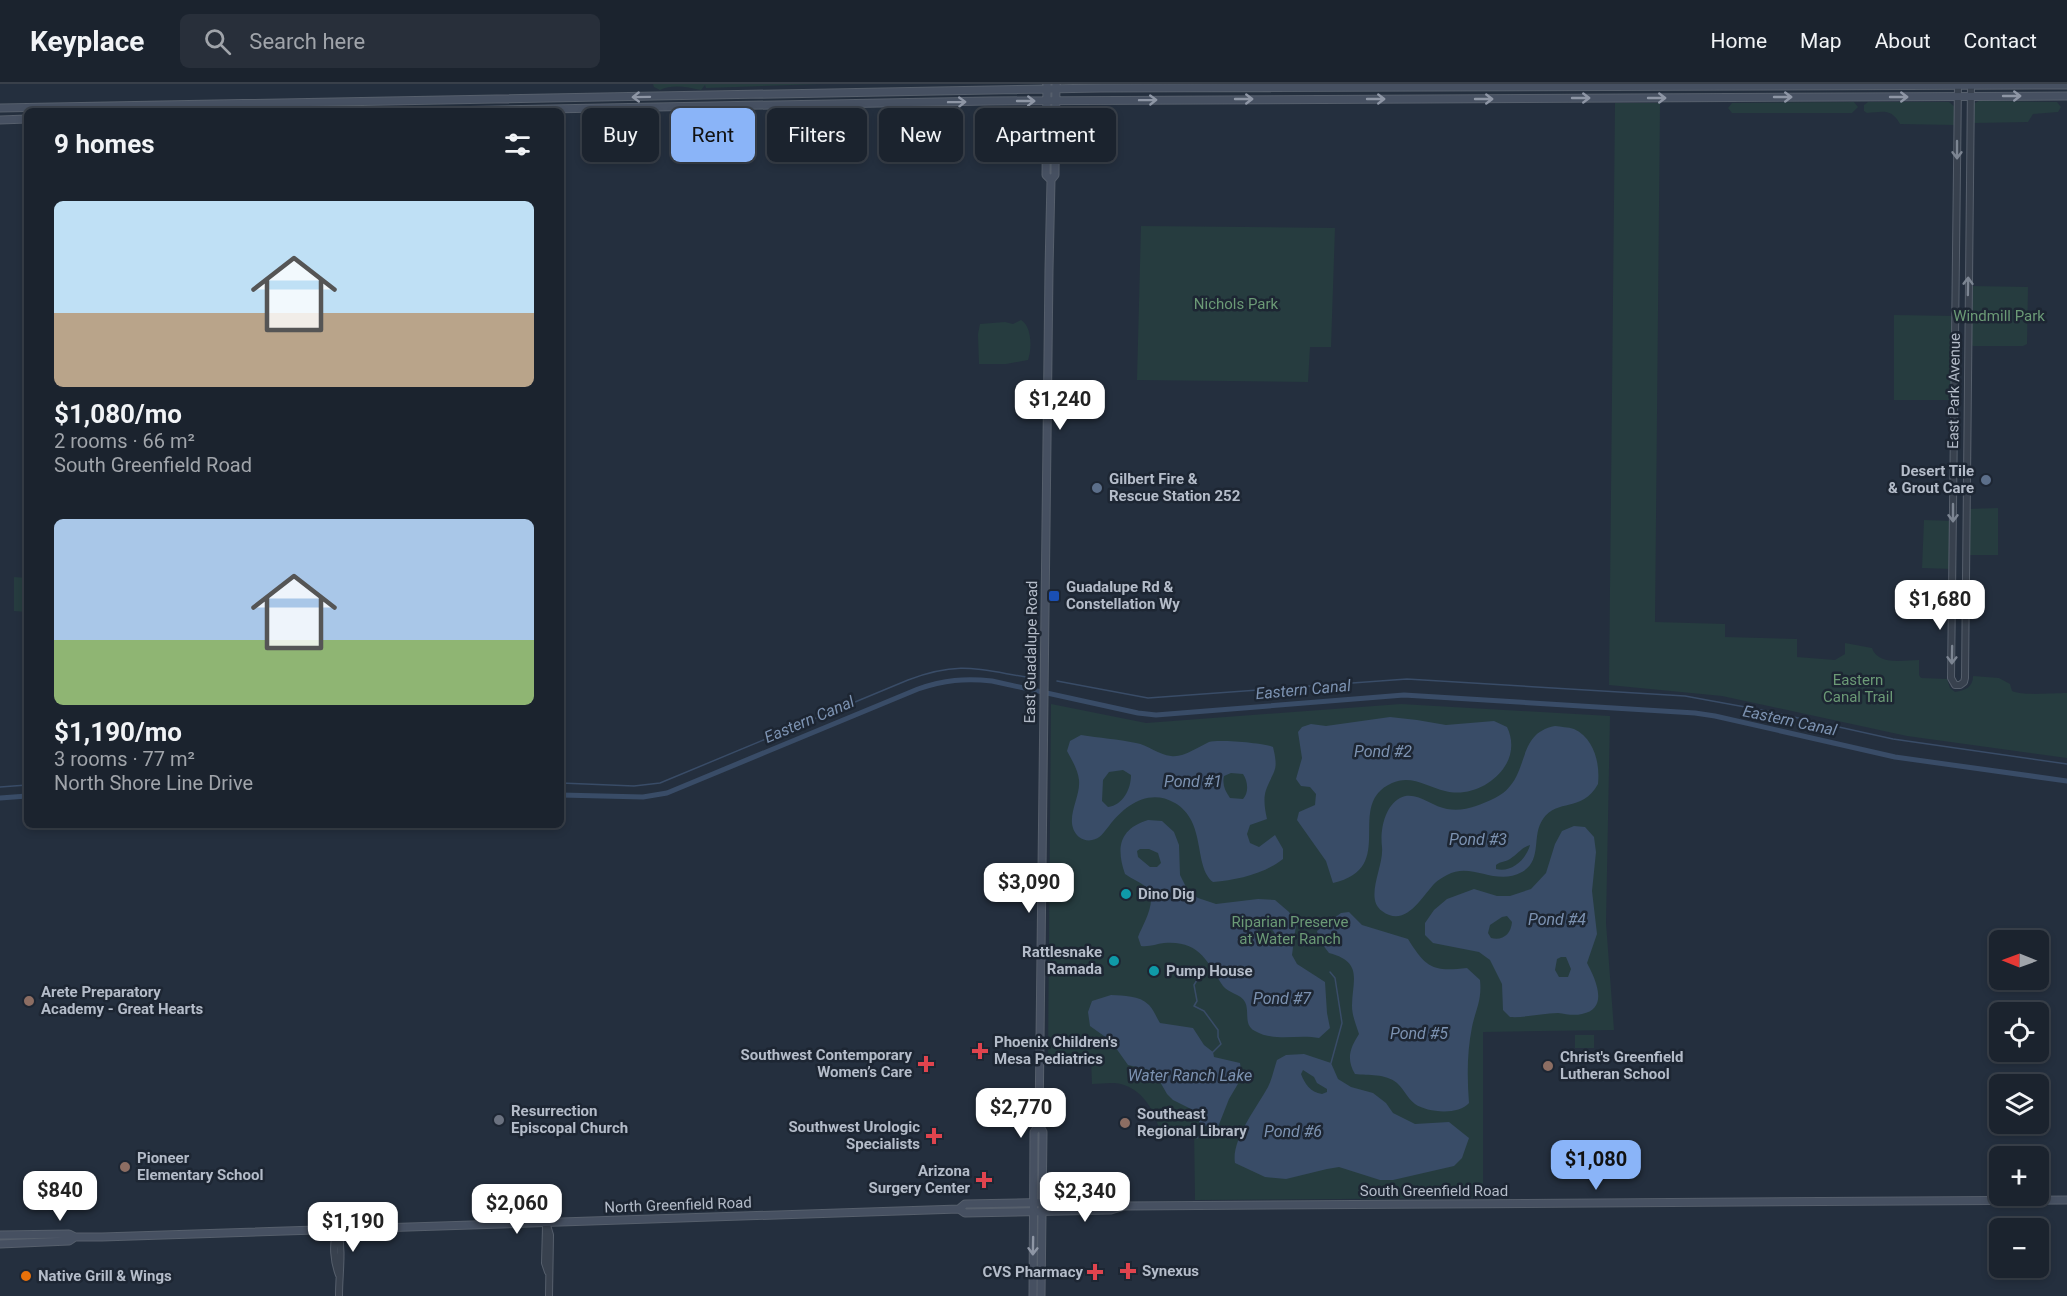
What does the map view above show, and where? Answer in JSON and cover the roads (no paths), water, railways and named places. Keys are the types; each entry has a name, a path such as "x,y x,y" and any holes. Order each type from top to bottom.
{"main road":[{"path":"202,108 1047,87 2067,86"},
{"name":"East Guadalupe Road","path":"1047,87 1046,175 1051,180"},
{"name":"East Guadalupe Road","path":"1041,1296 1034,1132 1039,1125 1051,180 1055,175 1056,87"},
{"path":"908,92 908,102"},
{"path":"564,109 908,102 2067,96"},
{"path":"0,108 24,108"},
{"path":"0,120 24,119"},
{"name":"South Greenfield Road","path":"1038,1202 1112,1201 1124,1206 2067,1200"},
{"name":"North Greenfield Road","path":"959,1209 965,1204 1038,1202"},
{"path":"1038,1211 1103,1210 1110,1206 1124,1206"},
{"name":"North Greenfield Road","path":"2,1244 69,1241 75,1238 546,1222 959,1209 965,1213 1038,1211"},
{"name":"East Guadalupe Road","path":"1033,1296 1038,1211"},
{"path":"39,1234 42,1242"},
{"name":"North Greenfield Road","path":"0,1235 69,1234 75,1238"},
{"path":"0,1235 2,1244"}],"street":[{"name":"East Park Avenue","path":"1958,85 1952,678 1954,685 1958,686 1964,682 1965,678 1971,85"},
{"path":"546,1222 545,1263 549,1296"},
{"path":"338,1229 334,1239 335,1266 339,1275 339,1296"}],"water":[{"name":"Pond #2","path":"1390,717 1446,725 1494,721 1507,727 1511,741 1510,757 1494,779 1471,791 1445,791 1406,780 1392,783 1378,793 1372,806 1368,851 1364,864 1353,875 1333,883 1326,861 1297,820 1299,812 1315,805 1316,794 1310,787 1301,786 1296,779 1302,758 1298,732 1302,727 1311,724 1326,726"},
{"name":"Pond #3","path":"1555,726 1572,728 1581,733 1595,753 1598,784 1585,799 1555,809 1543,819 1535,854 1528,867 1512,876 1502,877 1456,871 1436,882 1413,909 1406,913 1399,916 1382,911 1377,905 1375,890 1382,855 1384,820 1390,807 1406,796 1418,797 1441,808 1460,810 1495,798 1507,790 1520,769 1533,738 1542,731","holes":["1530,845 1528,851 1512,867 1496,869 1496,865 1510,859"]},
{"name":"Pond #1","path":"1081,735 1122,740 1176,756 1214,741 1252,743 1273,747 1276,766 1266,790 1267,819 1250,825 1247,834 1250,843 1259,847 1275,835 1283,849 1283,859 1267,869 1250,875 1213,882 1203,866 1192,821 1175,803 1156,797 1138,801 1122,811 1104,833 1095,839 1084,840 1074,831 1072,824 1079,780 1067,751 1070,741","holes":["1123,770 1131,775 1128,791 1122,800 1108,807 1102,801 1103,780 1109,772","1231,773 1243,774 1245,777 1247,790 1243,799 1230,798 1225,790 1224,776"]},
{"name":"Pond #7","path":"1148,820 1162,821 1174,832 1179,845 1180,875 1188,891 1198,898 1216,904 1258,899 1275,900 1289,912 1296,925 1292,955 1297,964 1325,982 1330,1028 1319,1038 1278,1037 1255,1031 1249,1025 1243,999 1223,986 1201,954 1186,945 1176,943 1141,946 1138,937 1149,912 1150,892 1144,885 1125,874 1121,856 1122,841 1126,834 1138,824","holes":["1149,849 1158,853 1161,863 1157,867 1150,867 1138,857 1137,851","1263,919 1274,932 1277,938 1274,946 1270,945 1255,927 1255,920"]},
{"name":"Pond #4","path":"1574,826 1585,827 1594,837 1596,852 1592,891 1597,934 1587,963 1594,977 1598,1000 1591,1011 1582,1014 1552,1013 1510,1017 1503,1010 1502,984 1490,960 1479,952 1433,943 1425,935 1425,923 1434,910 1447,899 1474,889 1497,896 1510,896 1531,889 1546,873 1555,844 1562,831","holes":["1507,916 1512,922 1508,933 1503,937 1491,938 1488,933 1490,925","1566,957 1571,969 1568,977 1559,977 1555,970 1557,959"]},
{"name":"Pond #5","path":"1349,912 1362,925 1408,939 1420,956 1432,966 1446,969 1467,968 1480,980 1479,999 1469,1046 1469,1103 1464,1107 1451,1111 1435,1111 1421,1107 1415,1104 1392,1080 1382,1076 1355,1074 1352,1069 1351,1049 1359,1034 1352,1009 1354,973 1347,962 1329,953 1319,940 1317,931 1341,913"},
{"name":"Water Ranch Lake","path":"1111,995 1141,999 1151,1007 1160,1023 1193,1028 1204,1045 1213,1052 1214,1057 1240,1063 1242,1077 1229,1099 1218,1127 1211,1128 1200,1124 1195,1111 1173,1100 1149,1070 1128,1065 1111,1041 1090,1026 1088,1012 1092,1001"},
{"name":"Pond #6","path":"1304,1054 1331,1063 1338,1079 1351,1087 1373,1093 1386,1103 1393,1113 1415,1124 1449,1122 1469,1138 1462,1158 1454,1166 1393,1180 1380,1180 1339,1167 1286,1179 1265,1177 1235,1163 1237,1144 1241,1134 1268,1087 1277,1060 1286,1055","holes":["1303,1070 1314,1077 1317,1083 1327,1089 1327,1092 1322,1094 1311,1089 1301,1074"]}],"waterway":[{"path":"564,783 634,786 660,783 908,680 942,670 970,668 1032,678"},
{"path":"1057,681 1148,698 1407,679 1685,696 1767,711 1893,739 2067,764"},
{"name":"Eastern Canal","path":"564,795 643,797 667,793 918,689 955,680 992,681 1156,715 1404,695 1695,713 1895,757 2067,781"},
{"path":"0,787 24,785"},
{"name":"Eastern Canal","path":"0,798 24,796"},
{"path":"1187,971 1197,980 1194,985 1197,1001 1194,1006 1204,1011 1218,1030 1221,1044 1213,1052"},
{"path":"1330,972 1335,978 1342,1023 1331,1063"},
{"path":"1197,1138 1200,1135"}],"place":[{"name":"Desert Tile & Grout Care","path":"1986,480"},
{"name":"Gilbert Fire & Rescue Station 252","path":"1097,488"},
{"name":"Guadalupe Rd & Constellation Wy","path":"1054,596"},
{"name":"Dino Dig","path":"1126,894"},
{"name":"Rattlesnake Ramada","path":"1114,961"},
{"name":"Pump House","path":"1154,971"},
{"name":"Arete Preparatory Academy - Great Hearts","path":"29,1001"},
{"name":"Phoenix Children's Mesa Pediatrics","path":"980,1051"},
{"name":"Southwest Contemporary Women’s Care","path":"926,1064"},
{"name":"Christ's Greenfield Lutheran School","path":"1548,1066"},
{"name":"Resurrection Episcopal Church","path":"499,1120"},
{"name":"Southeast Regional Library","path":"1125,1123"},
{"name":"Southwest Urologic Specialists","path":"934,1136"},
{"name":"Pioneer Elementary School","path":"125,1167"},
{"name":"Arizona Surgery Center","path":"984,1180"},
{"name":"Synexus","path":"1128,1271"},
{"name":"CVS Pharmacy","path":"1095,1272"},
{"name":"Native Grill & Wings","path":"26,1276"}],"park label":[{"name":"Nichols Park","path":"1236,304"},
{"name":"Windmill Park","path":"1999,316"},
{"name":"Eastern Canal Trail","path":"1858,688"},
{"name":"Riparian Preserve at Water Ranch","path":"1290,930"}]}
